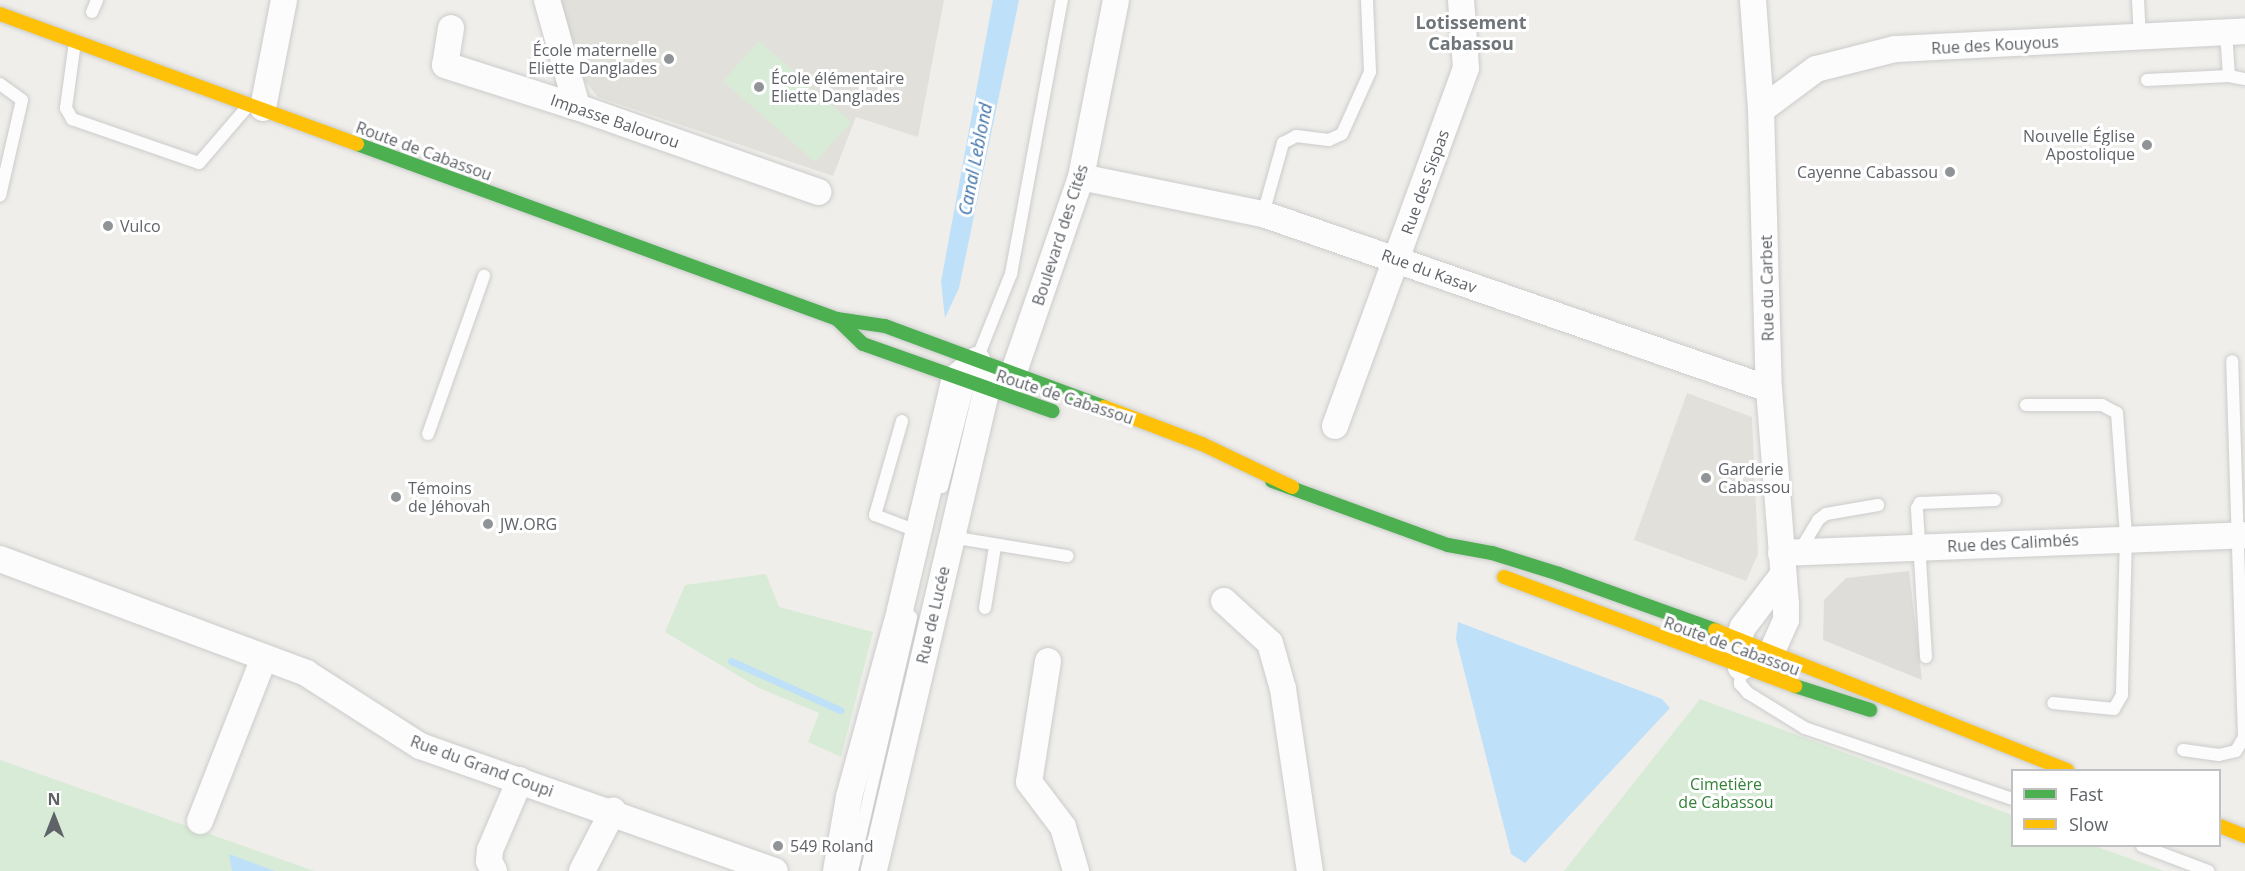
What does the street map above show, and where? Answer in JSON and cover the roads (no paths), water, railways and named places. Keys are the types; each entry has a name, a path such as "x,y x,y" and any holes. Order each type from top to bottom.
{"main road":[{"name":"Route de Cabassou","path":"0,14 837,319 885,326 984,379 1061,414"},
{"name":"Route de Cabassou","path":"837,319 863,344 1202,444 1292,487"},
{"name":"Route de Cabassou","path":"1172,449 1292,487 1448,545 1492,553 1559,574 1772,651 2062,769"},
{"name":"Route de Cabassou","path":"1448,545 1486,569 1741,667 1820,695 2015,751"},
{"path":"2221,826 2245,836"}],"street":[{"path":"256,106 284,0"},
{"path":"547,0 578,106"},
{"name":"Boulevard des Cités","path":"984,379 1081,177 1116,0"},
{"name":"Rue des Sispas","path":"1335,426 1398,260 1466,68 1461,0"},
{"name":"Rue du Carbet","path":"1753,0 1761,110 1769,389 1787,560 1786,620 1772,651"},
{"name":"Impasse Balourou","path":"452,28 445,65 578,106 819,192"},
{"name":"Rue des Kouyous","path":"1761,110 1816,69 1895,49 2236,32"},
{"name":"Rue du Kasav","path":"1081,177 1263,214 1769,389"},
{"path":"836,871 849,797 919,532 984,379"},
{"name":"Rue de Lucée","path":"874,871 951,537 984,379"},
{"name":"Rue des Calimbés","path":"1787,560 1920,548 2126,537 2241,534"},
{"name":"Rue du Grand Coupi","path":"0,559 264,658 329,686 398,735 420,746 613,812 775,871"},
{"path":"1772,651 1741,667 1738,640 1743,627 1787,560"},
{"path":"1224,601 1270,643 1283,689 1310,871"},
{"path":"200,821 264,658"},
{"path":"1048,661 1029,782 1063,827 1076,871"},
{"path":"494,871 489,861 490,850 520,780"},
{"path":"582,871 613,812"}],"lane":[{"path":"92,12 97,0"},
{"path":"852,871 1011,274 1062,0"},
{"path":"1263,214 1283,143 1296,136 1329,140 1342,134 1370,72 1367,0"},
{"path":"2138,0 2140,36"},
{"path":"2229,76 2236,32"},
{"path":"75,40 66,108 72,119 199,164 256,106"},
{"path":"2147,81 2229,76 2245,79"},
{"path":"0,84 22,100 0,196"},
{"path":"428,434 484,276"},
{"path":"2182,750 2228,753 2236,751 2244,737 2241,534 2232,361"},
{"path":"2026,405 2102,405 2117,414 2126,537 2120,704 2114,709 2053,703"},
{"path":"902,421 875,515 919,532"},
{"path":"1926,657 1916,514 1920,503 1995,500"},
{"path":"1787,560 1818,520 1826,514 1878,505"},
{"path":"951,537 995,547 1067,556"},
{"path":"985,608 995,547"},
{"path":"1741,667 1740,684 1748,693 1805,728 2011,798"},
{"path":"2145,847 2208,871"}],"water":[{"name":"Canal Leblond","path":"993,0 1019,0 959,288 945,318 941,282"},
{"path":"1458,622 1662,699 1670,708 1525,863 1511,854 1456,639"},
{"path":"229,854 275,871 232,871"}],"waterway":[{"path":"731,661 840,710"}],"place":[{"name":"École maternelle Eliette Danglades","path":"669,59"},
{"name":"École élémentaire Eliette Danglades","path":"759,87"},
{"name":"Nouvelle Église Apostolique","path":"2147,145"},
{"name":"Cayenne Cabassou","path":"1950,172"},
{"name":"Vulco","path":"108,226"},
{"name":"Garderie Cabassou","path":"1706,478"},
{"name":"Témoins de Jéhovah","path":"396,497"},
{"name":"JW.ORG","path":"488,524"},
{"name":"549 Roland","path":"778,846"}],"district":[{"name":"Lotissement Cabassou","path":"1471,33"}],"park label":[{"name":"Cimetière de Cabassou","path":"1726,793"}]}
